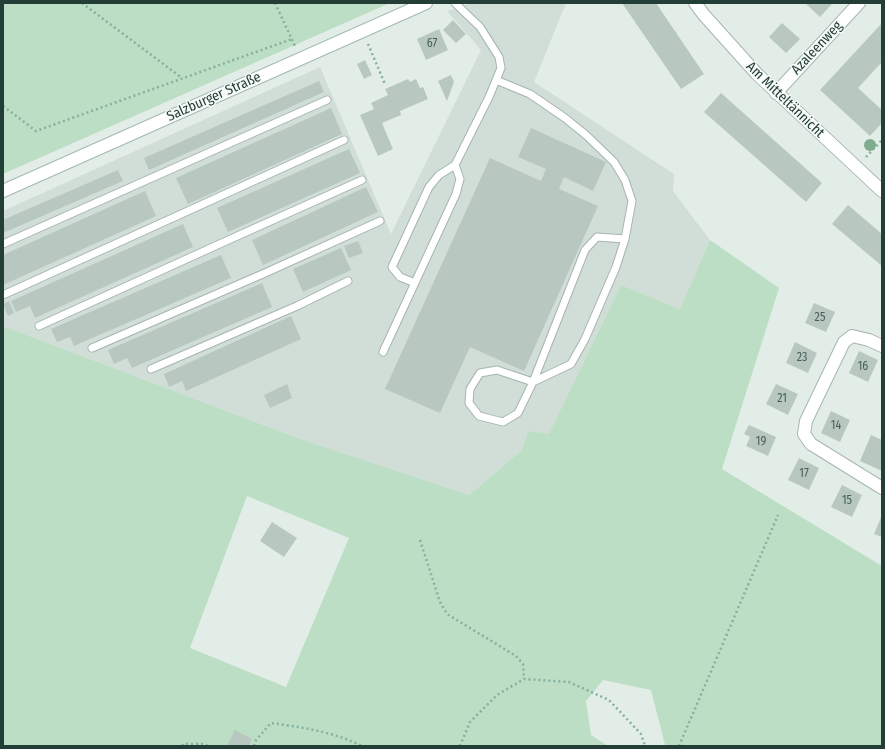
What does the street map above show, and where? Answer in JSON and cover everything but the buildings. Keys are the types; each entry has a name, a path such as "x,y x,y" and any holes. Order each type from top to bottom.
{"street":[{"name":"Salzburger Straße","path":"3,191 426,3"},
{"name":"Am Mitteltännicht","path":"695,3 738,54 776,93 882,191"},
{"name":"Azaleenweg","path":"776,93 859,3"},
{"path":"882,346 869,340 852,336 844,342 806,421 804,434 811,444 882,488"}],"lane":[{"path":"415,283 400,277 392,267 429,187 439,175 455,165 489,97 500,68 500,58 480,27 455,3"},
{"path":"496,80 530,94 586,135 614,162 625,180 632,201 625,239 616,267 585,339 571,364 533,382 497,370 480,373 470,388 469,403 479,416 503,422 518,413 533,382 585,250 598,237 625,239"},
{"path":"3,244 327,100"},
{"path":"3,295 344,140"},
{"path":"382,352 456,194 460,179 455,165"},
{"path":"39,326 362,180"},
{"path":"92,348 265,274 380,221"},
{"path":"151,369 297,306 348,281"}],"path":[{"path":"82,3 182,78"},
{"path":"275,3 296,48"},
{"path":"3,106 36,131 292,39"},
{"path":"367,43 385,84"},
{"path":"856,168 882,140"},
{"path":"679,746 778,516"},
{"path":"420,540 440,602 447,614 516,656 522,664 524,679"},
{"path":"460,746 470,722 497,695 524,679 570,682 609,700 641,734 645,746"},
{"path":"254,746 256,740 271,723 300,727 349,740 362,746"},
{"path":"183,746 184,744 202,744 208,746"}],"shaded area":[{"path":"471,3 566,3 534,82 674,174 673,191 710,240 680,309 621,285 549,435 528,431 522,450 469,495 300,439 3,326 3,211 320,67 391,234 481,50 447,11"}],"green space":[{"path":"3,3 390,3 3,174"},
{"path":"710,240 779,288 722,469 882,566 882,746 664,746 665,745 651,690 603,680 586,701 591,735 608,746 3,746 3,326 300,439 469,495 522,450 528,431 549,434 621,285 680,309","holes":["247,496 349,538 286,687 190,648"]}]}
